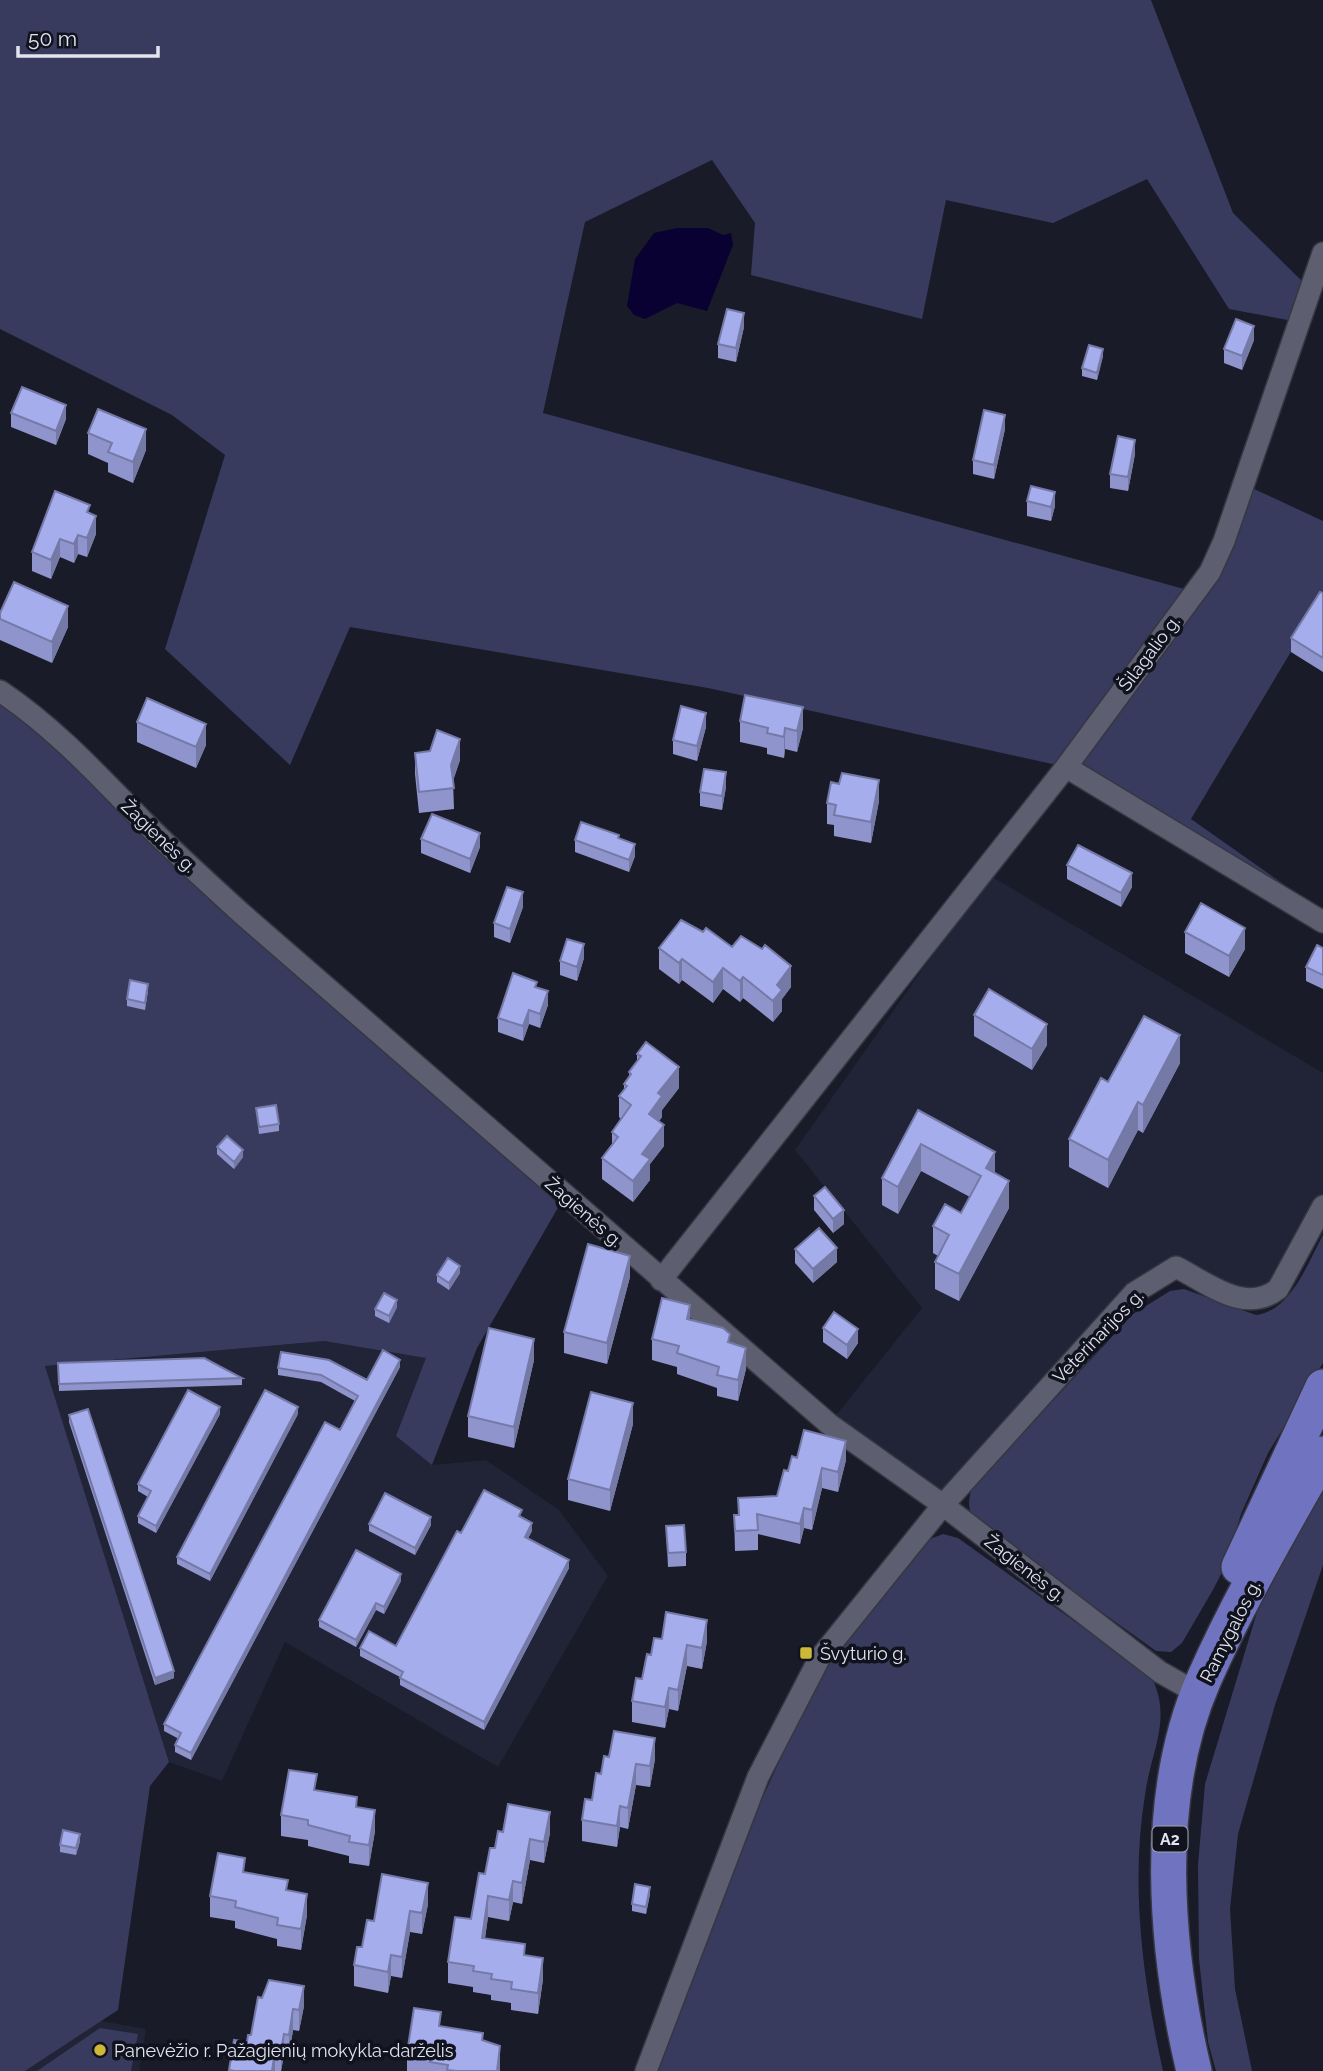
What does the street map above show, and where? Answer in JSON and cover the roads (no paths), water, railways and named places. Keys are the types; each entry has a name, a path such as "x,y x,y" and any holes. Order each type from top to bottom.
{"highway":[{"name":"A2","path":"1201,1688 1241,1560 1323,1387"},
{"name":"Ramygalos g.","path":"1194,2071 1184,2028 1172,1945 1168,1861 1183,1747 1201,1688 1323,1454"}],"street":[{"name":"Šilagalio g.","path":"662,1280 1066,767 1210,572 1224,541 1323,253"},
{"name":"Žagienės g.","path":"0,691 24,707 84,762 173,851 241,913 829,1424 943,1505 1160,1672 1201,1688"},
{"path":"1066,767 1323,922"},
{"name":"Veterinarijos g.","path":"943,1505 1135,1293 1177,1267 1234,1297 1248,1300 1269,1296 1279,1289 1323,1206"},
{"path":"646,2071 758,1777 819,1659 943,1505"}],"place":[{"name":"Švyturio g.","path":"806,1653"},
{"name":"Panevėžio r. Pažagienių mokykla-darželis","path":"100,2050"}]}
